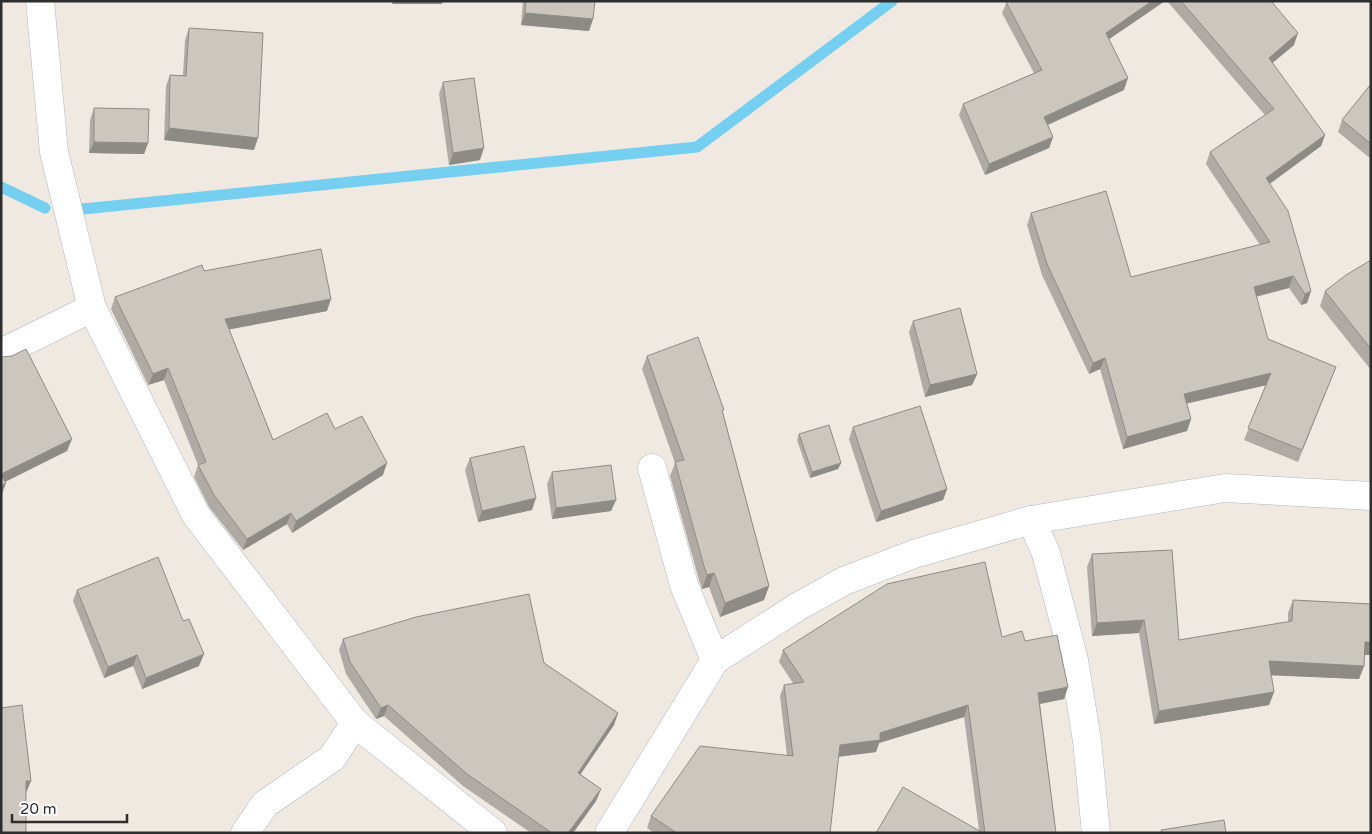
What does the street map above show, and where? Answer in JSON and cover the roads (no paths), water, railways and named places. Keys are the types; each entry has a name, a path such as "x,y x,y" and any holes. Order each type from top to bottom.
{"street":[{"path":"40,1 54,152 92,308 196,515 356,723 493,833"},
{"path":"1,353 92,308"},
{"path":"652,468 684,585 716,660"},
{"path":"609,833 716,660 844,581 914,554 1031,520 1225,488 1371,496"},
{"path":"1031,520 1046,553 1074,660 1087,741 1096,833"},
{"path":"244,833 264,804 332,758 356,723"}],"waterway":[{"path":"83,209 697,147 892,1"},
{"path":"1,187 45,208"}]}
